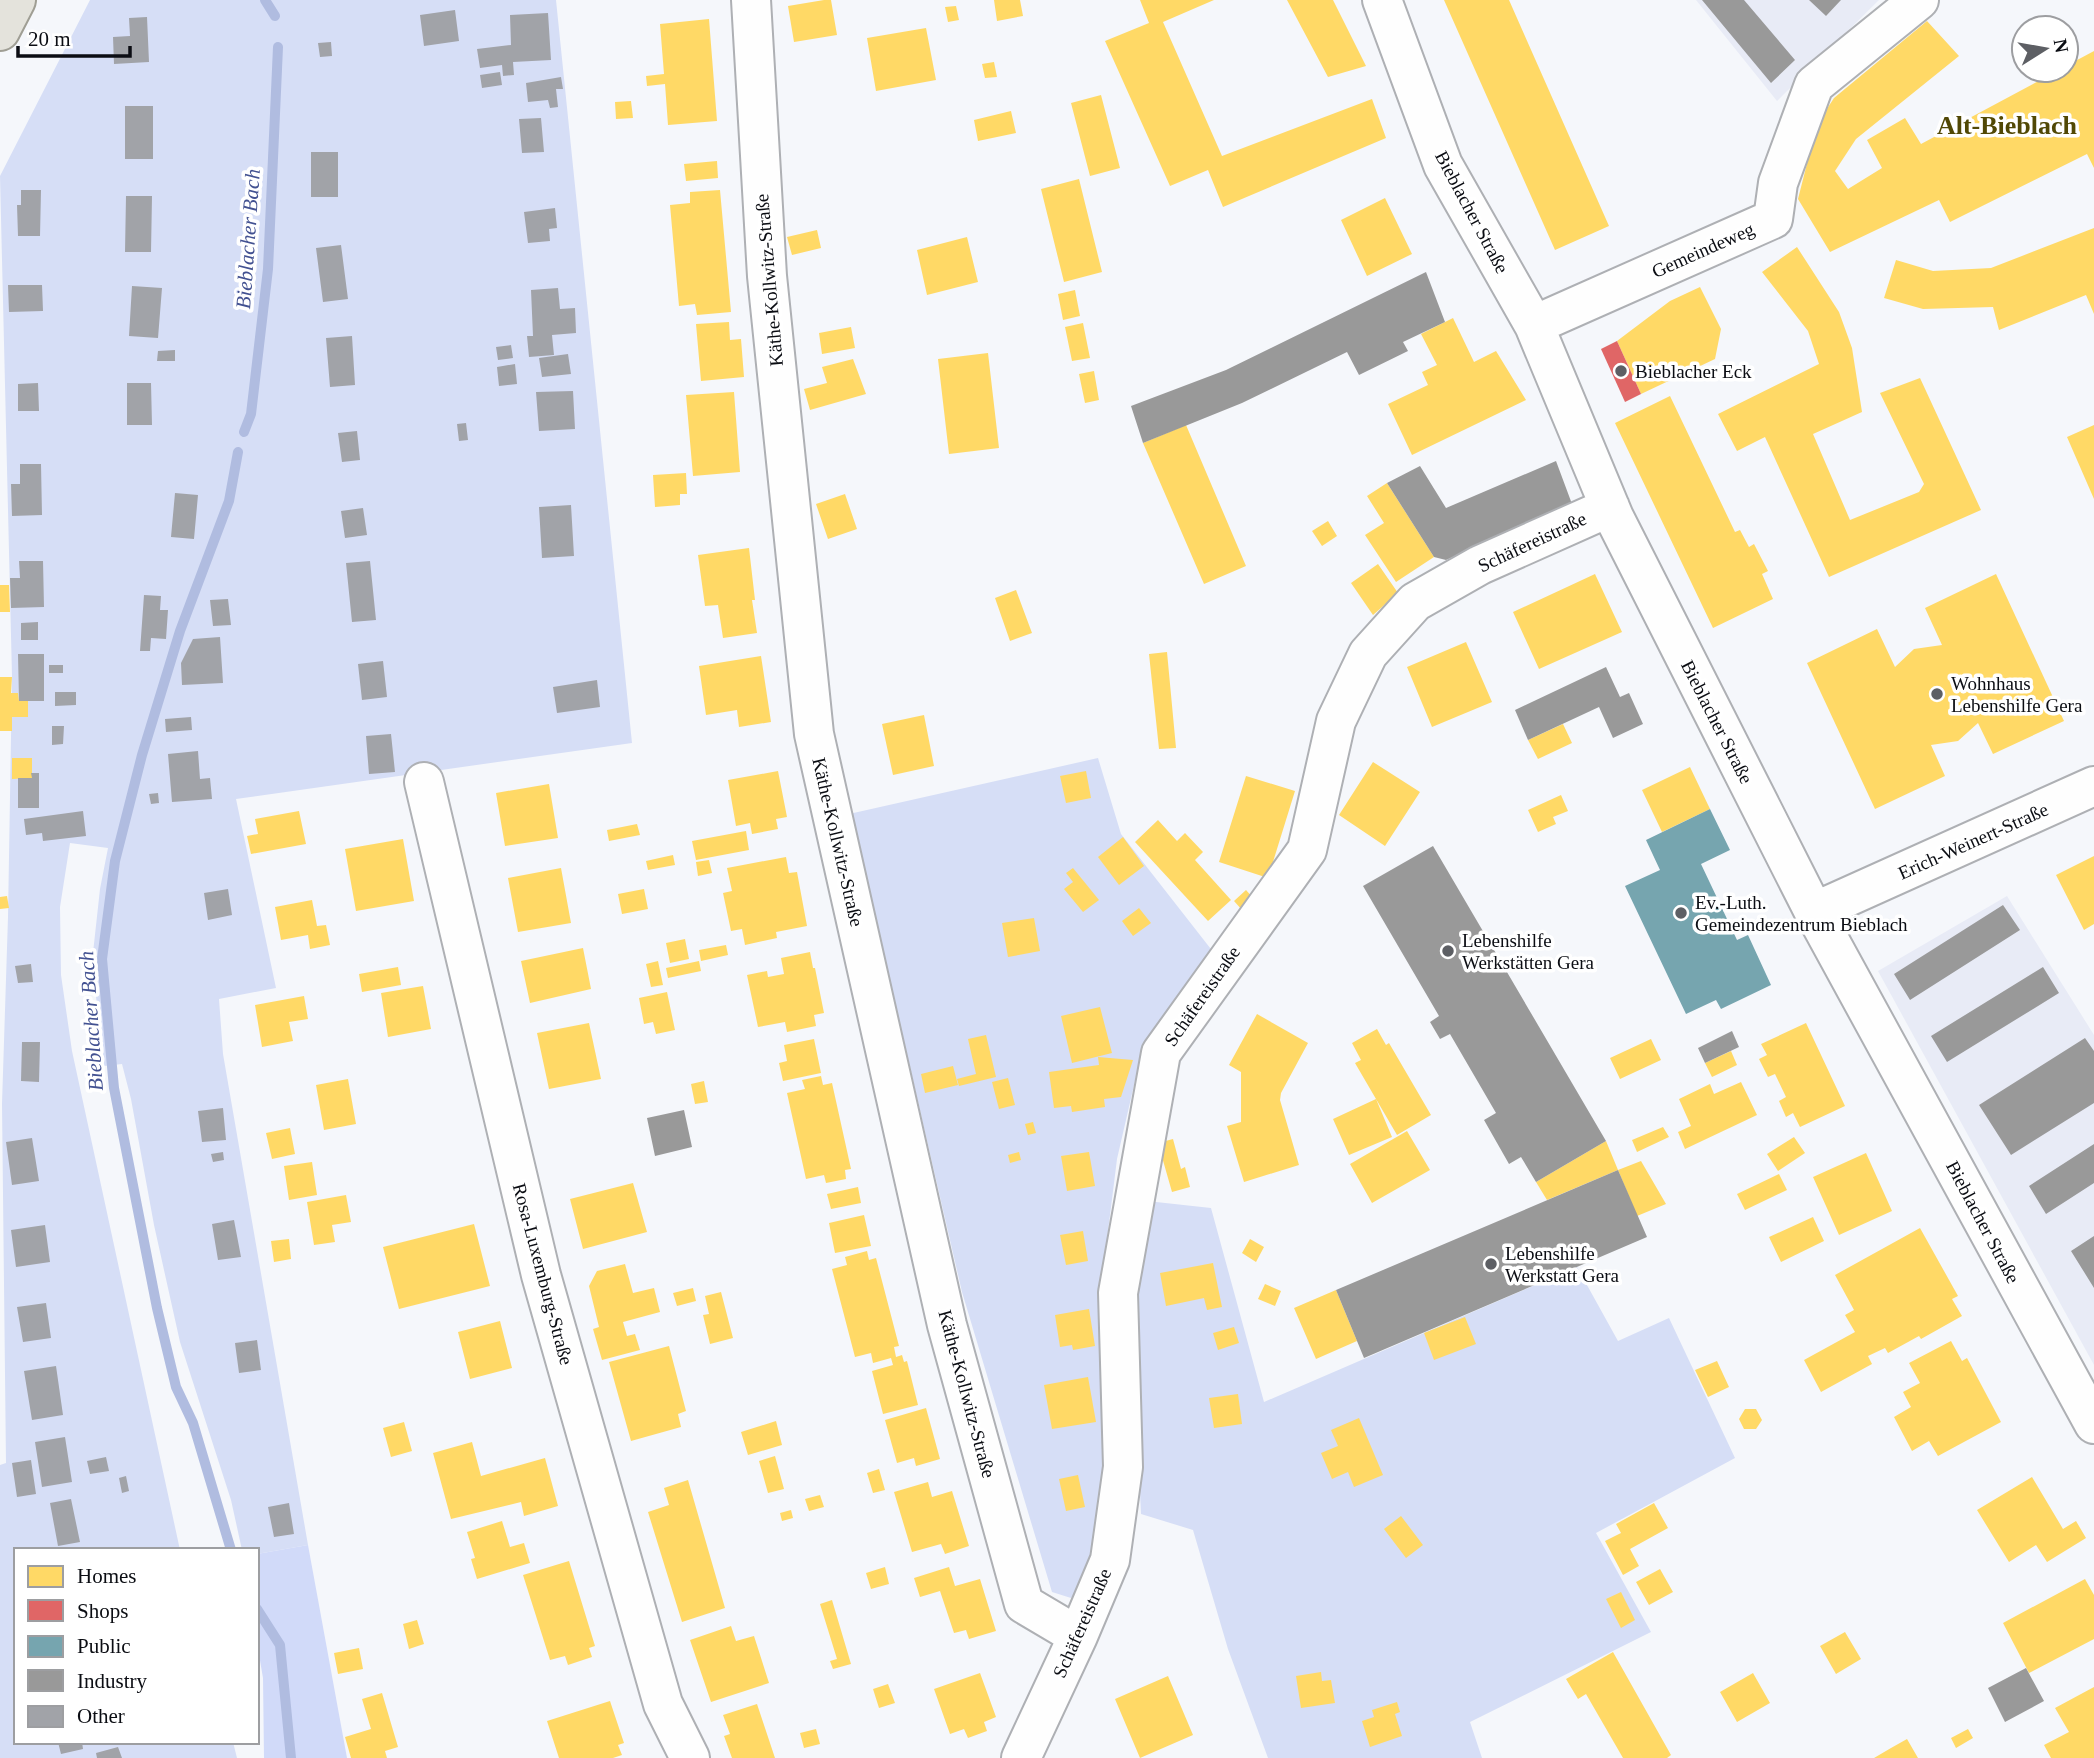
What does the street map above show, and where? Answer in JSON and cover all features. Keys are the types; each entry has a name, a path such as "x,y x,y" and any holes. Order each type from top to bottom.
{"main road":[{"path":"0,31 16,0"}],"street":[{"name":"Käthe-Kollwitz-Straße","path":"751,0 767,275 814,734 947,1325 1024,1604 1078,1636"},
{"name":"Bieblacher Straße","path":"1382,0 1443,165 1534,324 1610,507 1814,912 2094,1424"},
{"name":"Gemeindeweg","path":"1534,324 1773,219 1778,183 1814,85 1919,0"},
{"name":"Schäfereistraße","path":"1021,1758 1110,1560 1123,1468 1118,1293 1161,1053 1307,850 1336,721 1368,654 1415,602 1480,565 1610,507"},
{"name":"Rosa-Luxemburg-Straße","path":"424,782 541,1275 663,1704 690,1758"},
{"name":"Erich-Weinert-Straße","path":"1814,912 2094,786"}],"shaded area":[{"path":"90,0 556,0 632,743 236,799 276,988 219,999 223,1054 308,1545 259,1554 259,1548 242,1548 231,1500 180,1342 122,1064 104,1066 92,962 100,889 108,848 70,843 60,907 61,975 72,1051 180,1548 14,1548 14,1744 234,1744 237,1758 0,1758 0,1465 6,1463 2,1104 12,677 0,176"},
{"path":"1696,0 1879,0 1777,101"},
{"path":"1098,758 1121,834 1214,953 1143,1046 1117,1159 1104,1263 1105,1447 1098,1522 1089,1577 1071,1598 1052,1592 962,1292 849,814"},
{"path":"2007,896 2094,1035 2094,1365 1878,971"},
{"path":"1147,1201 1211,1208 1264,1402 1577,1267 1618,1341 1669,1318 1735,1458 1596,1533 1651,1632 1470,1722 1482,1758 1268,1758 1228,1649 1193,1530 1141,1514 1131,1296"},
{"path":"308,1545 347,1758 264,1758 263,1678 259,1655 259,1554"}],"building: Homes":[{"path":"831,0 837,35 794,42 788,6"},
{"path":"994,0 1020,0 1023,16 997,21"},
{"path":"1140,0 1214,0 1163,22 1222,156 1372,99 1386,138 1223,207 1208,170 1170,186 1105,41 1149,23"},
{"path":"1287,0 1333,0 1366,66 1328,77"},
{"path":"1444,0 1509,0 1609,226 1555,250"},
{"path":"956,6 959,20 948,22 945,7"},
{"path":"709,19 717,121 668,125 665,84 647,86 646,76 664,74 660,24"},
{"path":"1927,21 1959,56 1856,139 1835,171 1848,189 1882,168 1867,140 1905,118 1921,144 2033,84 2080,84 2080,58 2094,51 2094,168 2087,154 1950,222 1939,200 1830,252 1798,199 1817,124 1834,98"},
{"path":"926,28 936,80 876,91 867,38"},
{"path":"994,62 997,77 985,78 982,64"},
{"path":"1101,95 1120,168 1090,176 1071,103"},
{"path":"631,101 633,118 616,119 615,102"},
{"path":"1011,111 1016,133 978,141 974,120"},
{"path":"717,161 718,178 686,181 684,164"},
{"path":"1079,179 1102,272 1064,282 1041,189"},
{"path":"720,190 731,312 697,315 695,304 679,306 670,205 690,203 690,192"},
{"path":"1385,198 1412,254 1367,276 1341,220"},
{"path":"2094,228 2094,314 2086,295 1999,330 1993,307 1923,309 1884,298 1896,260 1933,271 1991,268"},
{"path":"817,230 821,248 792,255 787,237"},
{"path":"967,237 978,282 927,295 917,250"},
{"path":"1797,247 1839,312 1852,348 1862,412 1813,434 1850,520 1919,492 1924,484 1880,393 1920,378 1981,510 1829,577 1765,437 1737,451 1718,414 1819,364 1808,331 1762,272"},
{"path":"1700,287 1721,329 1715,359 1641,394 1617,341 1670,301"},
{"path":"1075,290 1080,316 1063,320 1058,294"},
{"path":"1453,318 1474,362 1496,351 1526,400 1412,455 1388,404 1428,385 1422,372 1437,365 1421,334"},
{"path":"729,322 730,340 741,339 744,377 701,381 696,324"},
{"path":"1083,323 1090,358 1072,361 1065,327"},
{"path":"851,327 855,348 822,354 819,333"},
{"path":"988,353 999,448 949,454 938,359"},
{"path":"853,359 866,394 810,410 804,389 827,383 822,367"},
{"path":"1094,371 1099,400 1085,403 1079,374"},
{"path":"734,392 740,472 693,476 686,395"},
{"path":"1670,396 1735,532 1740,530 1749,547 1754,544 1768,571 1762,574 1773,599 1713,628 1615,423"},
{"path":"1186,425 1246,566 1204,584 1143,443"},
{"path":"2094,425 2094,499 2067,437"},
{"path":"686,473 687,494 680,494 680,505 655,507 653,475"},
{"path":"1387,483 1434,557 1396,582 1365,535 1384,523 1367,496"},
{"path":"845,494 857,529 828,539 816,504"},
{"path":"1328,521 1337,536 1322,546 1312,531"},
{"path":"749,548 757,633 723,638 718,605 705,606 698,555"},
{"path":"1378,564 1398,593 1373,615 1351,583"},
{"path":"1595,574 1622,632 1539,669 1513,612"},
{"name":"Wohnhaus Lebenshilfe Gera","path":"1996,574 2064,721 1993,754 1978,723 1958,741 1931,745 1945,776 1875,809 1807,663 1877,629 1895,667 1914,649 1942,645 1925,608"},
{"path":"0,585 9,585 10,612 0,612"},
{"path":"1016,590 1032,633 1010,641 995,598"},
{"path":"1466,642 1492,702 1432,727 1407,667"},
{"path":"1167,652 1176,748 1159,749 1149,654"},
{"path":"761,656 771,722 739,727 737,710 706,715 699,666"},
{"path":"0,677 12,677 11,693 18,693 19,701 28,701 28,717 12,717 12,731 0,731"},
{"path":"924,715 934,766 893,775 882,724"},
{"path":"1563,724 1572,743 1538,759 1528,740"},
{"path":"12,758 32,758 32,778 12,779"},
{"path":"1373,762 1420,792 1385,846 1339,815"},
{"path":"1690,767 1710,809 1662,832 1642,790"},
{"path":"778,771 787,817 776,819 778,829 752,834 750,823 736,826 728,780"},
{"path":"1086,771 1091,798 1066,803 1060,776"},
{"path":"1246,776 1295,791 1268,878 1219,862"},
{"path":"549,784 558,838 505,846 496,793"},
{"path":"1561,795 1568,811 1553,817 1556,824 1538,832 1528,810"},
{"path":"299,811 306,844 251,854 247,836 258,834 255,819"},
{"path":"1158,820 1177,841 1185,833 1203,852 1195,860 1231,900 1208,921 1135,842"},
{"path":"637,824 640,835 609,841 607,830"},
{"path":"746,831 749,850 696,860 692,841"},
{"path":"1123,837 1144,866 1119,885 1098,857"},
{"path":"403,839 414,901 356,911 345,849"},
{"path":"673,855 675,865 648,870 646,861"},
{"path":"2094,856 2094,924 2084,930 2056,875"},
{"path":"786,857 789,873 797,872 807,926 776,932 777,938 745,945 742,929 731,931 723,893 732,891 727,868"},
{"path":"709,860 712,873 698,876 696,862"},
{"path":"561,868 571,923 518,932 508,878"},
{"path":"1073,868 1099,900 1083,912 1064,889 1073,882 1066,873"},
{"path":"644,889 648,909 622,914 618,894"},
{"path":"1246,890 1254,899 1242,910 1234,901"},
{"path":"7,896 9,908 0,909 0,897"},
{"path":"312,900 317,926 326,925 330,945 310,949 308,935 281,940 275,907"},
{"path":"1139,908 1151,923 1133,936 1122,921"},
{"path":"1034,918 1040,951 1008,957 1002,923"},
{"path":"685,939 689,959 670,963 666,943"},
{"path":"726,945 728,955 701,961 699,950"},
{"path":"583,948 591,989 530,1003 521,961"},
{"path":"810,952 824,1013 814,1015 816,1026 787,1032 785,1022 758,1027 747,975 767,971 768,977 784,974 781,958"},
{"path":"658,961 663,985 651,987 646,964"},
{"path":"699,961 701,971 668,978 666,968"},
{"path":"398,967 401,985 362,992 359,974"},
{"path":"423,986 431,1029 388,1037 381,993"},
{"path":"667,992 675,1030 656,1034 653,1022 644,1024 639,998"},
{"path":"304,996 308,1019 289,1022 293,1041 262,1047 255,1005"},
{"path":"1100,1007 1112,1053 1072,1063 1061,1016"},
{"path":"1257,1014 1308,1043 1281,1093 1280,1100 1299,1165 1244,1182 1227,1126 1241,1122 1241,1072 1229,1065"},
{"path":"589,1023 601,1079 549,1089 537,1033"},
{"path":"1806,1023 1845,1106 1800,1127 1793,1113 1786,1117 1779,1101 1786,1097 1775,1074 1768,1077 1759,1059 1767,1055 1761,1044"},
{"path":"1377,1029 1386,1045 1389,1043 1431,1115 1397,1135 1355,1063 1361,1060 1352,1043"},
{"path":"986,1035 996,1077 959,1086 957,1079 976,1074 968,1039"},
{"path":"814,1039 821,1073 783,1081 779,1063 787,1061 784,1045"},
{"path":"1651,1039 1661,1060 1620,1079 1610,1058"},
{"path":"1731,1051 1737,1065 1712,1077 1705,1063"},
{"path":"1098,1057 1133,1060 1121,1097 1104,1099 1105,1107 1072,1112 1071,1106 1054,1108 1049,1072 1099,1065"},
{"path":"953,1066 958,1085 925,1093 921,1074"},
{"path":"821,1076 823,1085 832,1083 851,1169 845,1170 846,1179 826,1183 824,1175 806,1179 787,1093 805,1089 802,1080"},
{"path":"1008,1078 1015,1105 999,1109 992,1082"},
{"path":"348,1079 356,1124 324,1130 316,1085"},
{"path":"704,1081 708,1102 695,1104 691,1084"},
{"path":"1741,1082 1757,1115 1685,1149 1678,1132 1691,1126 1679,1099 1710,1084 1714,1094"},
{"path":"1376,1099 1392,1137 1349,1155 1333,1119"},
{"path":"1033,1122 1036,1133 1028,1135 1025,1124"},
{"path":"1663,1127 1669,1137 1637,1152 1632,1140"},
{"path":"290,1128 295,1154 272,1159 266,1133"},
{"path":"1407,1131 1430,1170 1372,1203 1350,1164"},
{"path":"1794,1137 1805,1153 1778,1171 1767,1154"},
{"path":"1173,1139 1181,1169 1185,1167 1190,1187 1172,1192 1158,1143"},
{"path":"1606,1141 1618,1170 1547,1200 1536,1182"},
{"path":"1019,1152 1021,1160 1010,1163 1008,1155"},
{"path":"1089,1152 1095,1186 1067,1191 1061,1156"},
{"path":"1866,1153 1892,1211 1839,1235 1813,1177"},
{"path":"1641,1161 1666,1204 1637,1216 1618,1170"},
{"path":"312,1162 317,1195 289,1200 284,1166"},
{"path":"1779,1174 1787,1190 1745,1210 1737,1194"},
{"path":"633,1183 647,1232 583,1249 570,1199"},
{"path":"858,1187 861,1203 831,1209 827,1194"},
{"path":"346,1195 351,1222 332,1225 335,1242 314,1245 307,1202"},
{"path":"864,1215 871,1246 835,1253 829,1223"},
{"path":"1813,1217 1824,1241 1781,1262 1769,1237"},
{"path":"474,1224 490,1286 399,1309 383,1247"},
{"path":"1920,1228 1958,1296 1952,1299 1962,1316 1921,1339 1919,1336 1888,1353 1885,1348 1868,1356 1872,1364 1821,1392 1804,1360 1855,1332 1845,1315 1854,1310 1835,1275"},
{"path":"1083,1231 1088,1261 1066,1265 1060,1235"},
{"path":"289,1239 291,1259 274,1262 271,1241"},
{"path":"1250,1239 1264,1247 1256,1262 1242,1253"},
{"path":"867,1251 869,1260 876,1258 899,1346 894,1347 896,1357 902,1355 904,1362 907,1361 918,1405 883,1414 872,1371 893,1365 891,1358 873,1363 871,1353 855,1357 832,1269 847,1265 845,1257"},
{"path":"1213,1263 1222,1307 1207,1310 1204,1298 1166,1306 1160,1273"},
{"path":"625,1264 633,1293 654,1288 660,1312 623,1322 627,1336 635,1334 640,1350 602,1360 593,1329 599,1327 589,1286 597,1271"},
{"path":"1265,1284 1281,1291 1275,1306 1258,1299"},
{"path":"693,1288 696,1301 677,1306 673,1293"},
{"path":"1336,1290 1357,1341 1316,1359 1294,1308"},
{"path":"721,1292 733,1338 710,1344 703,1315 709,1314 705,1296"},
{"path":"1089,1309 1095,1346 1073,1350 1072,1345 1060,1347 1055,1315"},
{"path":"1465,1317 1476,1344 1434,1360 1424,1333"},
{"path":"500,1321 512,1368 470,1379 458,1332"},
{"path":"1234,1327 1239,1343 1218,1350 1213,1333"},
{"path":"1951,1341 1962,1361 1967,1358 2001,1422 1938,1456 1929,1441 1912,1451 1894,1417 1911,1407 1903,1392 1920,1383 1909,1363"},
{"path":"669,1346 686,1411 678,1414 681,1427 631,1441 609,1362"},
{"path":"1717,1361 1729,1387 1708,1397 1695,1370"},
{"path":"1088,1377 1096,1422 1052,1429 1044,1385"},
{"path":"1238,1394 1242,1424 1214,1428 1209,1398"},
{"path":"926,1408 940,1459 916,1466 914,1458 897,1463 885,1420"},
{"path":"1745,1409 1756,1409 1762,1420 1756,1429 1744,1429 1739,1419"},
{"path":"1359,1418 1383,1475 1354,1487 1348,1472 1332,1479 1321,1453 1338,1446 1331,1430"},
{"path":"776,1421 782,1445 748,1455 741,1432"},
{"path":"404,1422 412,1451 391,1457 383,1428"},
{"path":"472,1442 481,1476 545,1458 558,1506 524,1516 521,1502 451,1519 433,1453"},
{"path":"775,1456 784,1489 768,1493 759,1461"},
{"path":"879,1469 885,1490 873,1493 867,1473"},
{"path":"1078,1475 1085,1507 1066,1511 1059,1479"},
{"path":"2032,1477 2063,1529 2076,1521 2086,1538 2047,1562 2036,1545 2009,1562 1977,1510"},
{"path":"688,1480 725,1608 682,1622 648,1512 669,1505 664,1488"},
{"path":"928,1482 932,1497 952,1491 969,1546 945,1554 941,1544 912,1552 894,1492"},
{"path":"820,1495 824,1507 809,1511 805,1499"},
{"path":"1654,1503 1668,1528 1630,1549 1639,1566 1623,1575 1605,1541 1621,1533 1616,1524"},
{"path":"791,1510 793,1518 782,1521 780,1513"},
{"path":"1401,1516 1423,1545 1406,1558 1384,1529"},
{"path":"502,1521 510,1547 524,1543 530,1563 477,1579 471,1559 475,1558 467,1532"},
{"path":"569,1561 595,1646 589,1648 592,1657 568,1665 565,1656 550,1660 523,1575"},
{"path":"885,1567 889,1584 871,1589 866,1573"},
{"path":"949,1567 955,1586 980,1579 996,1631 969,1639 966,1630 954,1633 940,1591 920,1597 914,1578"},
{"path":"1660,1569 1673,1592 1649,1605 1636,1582"},
{"path":"2085,1579 2094,1595 2094,1639 2029,1673 2003,1623"},
{"path":"1621,1592 1635,1620 1621,1628 1606,1599"},
{"path":"832,1600 851,1664 833,1669 830,1661 837,1659 820,1604"},
{"path":"417,1620 424,1644 409,1649 403,1624"},
{"path":"731,1626 736,1641 754,1636 769,1683 711,1702 690,1640"},
{"path":"1845,1632 1861,1659 1836,1674 1820,1646"},
{"path":"359,1648 363,1669 338,1674 334,1653"},
{"path":"1613,1652 1671,1755 1667,1758 1623,1758 1586,1694 1578,1699 1566,1679"},
{"path":"1321,1672 1322,1681 1331,1680 1335,1703 1301,1708 1296,1676"},
{"path":"980,1673 996,1717 984,1722 987,1731 968,1738 964,1729 950,1734 934,1689"},
{"path":"1753,1673 1770,1703 1737,1722 1720,1692"},
{"path":"1168,1676 1193,1735 1140,1758 1115,1699"},
{"path":"888,1684 895,1703 879,1708 873,1689"},
{"path":"2094,1687 2094,1758 2051,1758 2044,1745 2069,1732 2055,1708"},
{"path":"382,1693 398,1747 385,1751 387,1758 351,1758 345,1737 371,1729 362,1699"},
{"path":"610,1701 624,1743 618,1745 622,1755 613,1758 559,1758 547,1721"},
{"path":"1397,1702 1400,1712 1395,1714 1402,1736 1370,1747 1362,1721 1374,1717 1372,1710"},
{"path":"757,1704 775,1758 732,1758 724,1736 730,1734 723,1715"},
{"path":"816,1729 820,1744 804,1748 800,1733"},
{"path":"1968,1729 1973,1738 1956,1748 1951,1738"},
{"path":"1907,1739 1918,1758 1874,1758 1891,1748"}],"building: Shops":[{"name":"Bieblacher Eck","path":"1617,341 1641,394 1625,402 1601,349"}],"building: Public":[{"path":"1710,809 1730,850 1701,864 1737,940 1748,935 1771,985 1721,1009 1716,1000 1686,1014 1625,886 1660,870 1646,840"}],"building: Industry":[{"path":"1702,0 1744,0 1795,60 1771,83"},
{"path":"1809,0 1841,0 1826,16"},
{"path":"1426,272 1445,322 1403,342 1408,351 1359,375 1347,352 1242,403 1143,443 1131,406 1226,370"},
{"path":"1556,461 1572,504 1446,560 1434,557 1387,483 1420,466 1446,508"},
{"path":"1606,667 1620,697 1629,693 1643,724 1613,738 1599,707 1528,740 1515,710"},
{"name":"Lebenshilfe Werkstätten Gera","path":"1433,846 1606,1141 1536,1182 1521,1157 1509,1164 1484,1120 1496,1113 1450,1034 1440,1039 1430,1022 1439,1016 1363,886"},
{"path":"2003,905 2020,930 1910,1000 1894,974"},
{"path":"2043,967 2059,993 1947,1062 1931,1036"},
{"path":"1732,1031 1739,1047 1705,1063 1698,1048"},
{"path":"2085,1038 2094,1051 2094,1103 2011,1155 1979,1105"},
{"path":"684,1110 692,1147 655,1156 647,1118"},
{"path":"2094,1144 2094,1183 2046,1214 2029,1186"},
{"name":"Lebenshilfe Werkstatt Gera","path":"1618,1170 1647,1237 1364,1358 1336,1290"},
{"path":"2094,1236 2094,1288 2071,1251"},
{"path":"2026,1668 2044,1701 2005,1722 1988,1688"}],"building: Other":[{"path":"455,10 459,41 424,46 420,15"},
{"path":"548,13 551,60 513,62 514,75 503,76 502,65 480,68 477,49 511,45 510,15"},
{"path":"147,17 149,62 114,64 113,37 130,36 129,18"},
{"path":"331,42 332,56 320,57 318,43"},
{"path":"500,72 502,85 482,88 480,75"},
{"path":"561,77 563,89 556,89 558,107 550,108 548,100 528,102 526,83"},
{"path":"125,106 153,106 153,159 125,159"},
{"path":"541,118 544,152 522,153 519,119"},
{"path":"311,152 338,152 338,197 311,197"},
{"path":"21,190 41,190 40,236 18,236 17,205 21,205"},
{"path":"126,196 152,196 151,252 125,252"},
{"path":"555,208 557,228 549,229 550,241 528,243 524,212"},
{"path":"341,245 348,299 323,302 316,248"},
{"path":"8,285 42,285 43,311 9,312"},
{"path":"132,286 162,288 158,338 129,336"},
{"path":"558,288 560,309 575,308 576,333 552,335 554,355 529,357 527,336 533,336 531,290"},
{"path":"352,336 355,385 330,387 326,338"},
{"path":"511,345 513,358 498,360 496,347"},
{"path":"175,350 175,361 157,361 158,351"},
{"path":"568,354 571,374 542,377 539,358"},
{"path":"515,364 517,384 499,386 497,367"},
{"path":"38,383 39,411 18,411 18,384"},
{"path":"127,383 151,383 152,425 127,425"},
{"path":"573,391 575,429 539,431 536,392"},
{"path":"466,423 468,440 459,441 457,424"},
{"path":"357,431 360,460 342,462 338,433"},
{"path":"20,464 41,464 42,515 12,516 11,484 20,484"},
{"path":"175,493 198,495 194,539 171,537"},
{"path":"571,505 574,556 542,558 539,507"},
{"path":"363,508 367,535 345,538 341,511"},
{"path":"19,561 43,561 44,607 11,608 10,578 20,578"},
{"path":"370,561 376,620 352,622 346,563"},
{"path":"144,595 161,596 160,610 168,610 166,639 151,638 150,651 140,651"},
{"path":"228,599 231,625 213,626 210,600"},
{"path":"38,622 38,640 21,640 21,623"},
{"path":"220,637 223,683 182,685 181,663 193,639"},
{"path":"18,654 44,654 44,701 19,701"},
{"path":"383,661 387,697 362,700 358,664"},
{"path":"49,665 63,665 63,673 49,673"},
{"path":"597,680 600,707 557,713 553,687"},
{"path":"55,692 76,692 76,705 55,706"},
{"path":"191,717 192,730 166,732 165,719"},
{"path":"52,726 64,726 63,744 52,745"},
{"path":"391,734 395,772 369,774 366,736"},
{"path":"198,751 200,779 210,778 212,799 172,802 168,754"},
{"path":"31,773 39,773 39,808 18,808 18,778 32,778"},
{"path":"158,793 159,803 151,804 149,794"},
{"path":"83,811 86,836 43,841 42,833 26,835 24,819"},
{"path":"228,889 232,915 208,920 204,893"},
{"path":"31,964 33,982 18,983 15,966"},
{"path":"22,1042 40,1042 39,1082 21,1081"},
{"path":"223,1108 226,1140 202,1142 198,1111"},
{"path":"32,1138 39,1181 12,1185 6,1142"},
{"path":"223,1152 224,1160 213,1162 211,1154"},
{"path":"234,1220 241,1257 218,1260 212,1224"},
{"path":"45,1225 50,1262 16,1267 11,1230"},
{"path":"46,1303 51,1338 23,1342 17,1307"},
{"path":"257,1340 261,1370 239,1373 235,1343"},
{"path":"56,1366 63,1415 32,1420 24,1371"},
{"path":"65,1437 72,1482 42,1487 35,1442"},
{"path":"106,1457 109,1471 90,1474 87,1461"},
{"path":"31,1460 36,1494 17,1497 12,1463"},
{"path":"126,1476 129,1491 122,1493 119,1478"},
{"path":"71,1499 80,1542 58,1546 50,1503"},
{"path":"289,1503 294,1534 274,1537 268,1507"},
{"path":"58,1744 82,1744 83,1749 61,1754"},
{"path":"118,1747 122,1758 97,1758 96,1753"}],"waterway":[{"name":"Bieblacher Bach","path":"265,0 275,16"},
{"name":"Bieblacher Bach","path":"244,432 251,414 268,269 278,47"},
{"name":"Bieblacher Bach","path":"230,1548 193,1423 176,1387 157,1308 114,1088 102,959 115,861 142,755 180,631 229,501 238,452"},
{"name":"Bieblacher Bach","path":"259,1612 280,1645 291,1758"}],"place":[{"name":"Bieblacher Eck","path":"1621,371"},
{"name":"Wohnhaus Lebenshilfe Gera","path":"1937,694"},
{"name":"Ev.-Luth. Gemeindezentrum Bieblach","path":"1681,913"},
{"name":"Lebenshilfe Werkstätten Gera","path":"1448,951"},
{"name":"Lebenshilfe Werkstatt Gera","path":"1491,1264"}],"district":[{"name":"Alt-Bieblach","path":"2007,125"}]}
